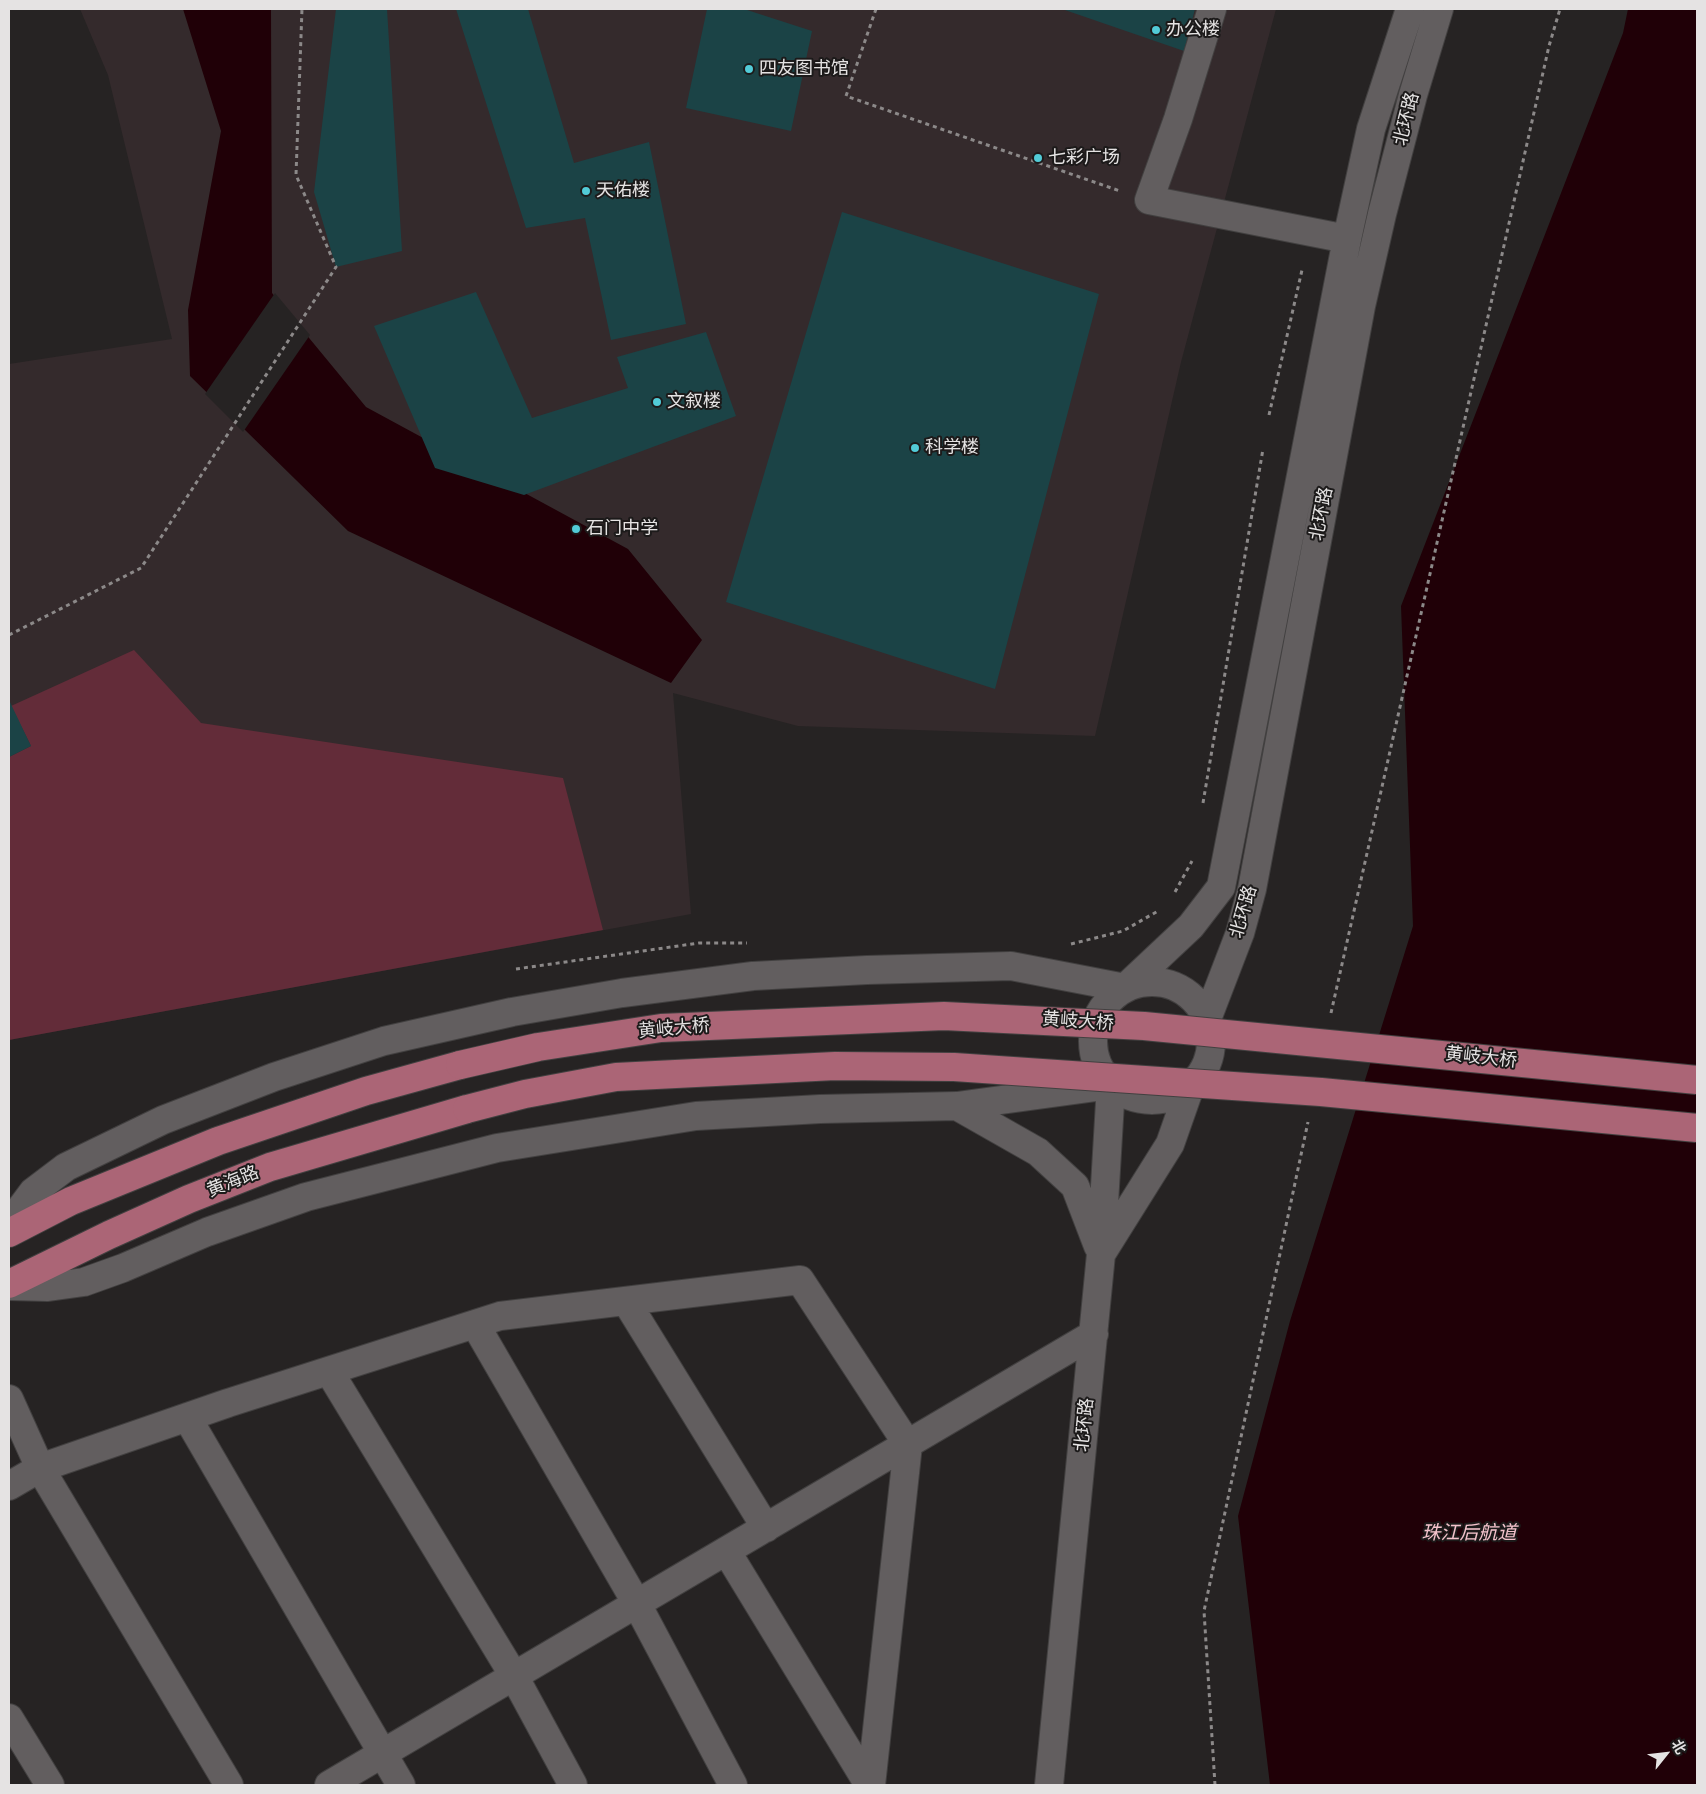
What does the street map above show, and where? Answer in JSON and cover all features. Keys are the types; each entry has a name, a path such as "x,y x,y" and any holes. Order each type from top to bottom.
{"main road":[{"name":"黄岐大桥","path":"9,1233 71,1201 218,1140 366,1091 460,1065 538,1047 660,1028 944,1016 1144,1026 1697,1080"},
{"name":"黄海路","path":"9,1286 109,1234 189,1199 270,1167 467,1108 525,1094 616,1077 835,1066 954,1067 1321,1092 1697,1128"}],"street":[{"path":"1212,9 1178,119 1149,200 1347,239"},
{"name":"北环路","path":"1125,988 1191,926 1221,887 1347,239 1372,129 1410,9"},
{"name":"北环路","path":"1207,1019 1240,933 1252,889 1362,306 1382,214 1413,95 1439,9"},
{"path":"9,1224 33,1192 66,1167 163,1120 274,1077 384,1041 512,1012 622,993 753,976 867,970 1011,966 1125,988"},
{"path":"1154,981 1170,984 1192,997 1207,1019 1211,1037 1209,1056 1202,1073 1190,1087 1175,1096 1159,1101 1142,1100 1126,1095 1111,1085 1099,1070 1093,1052 1093,1033 1098,1014 1110,999 1125,988 1139,983 1154,981"},
{"path":"9,1286 48,1287 84,1282 123,1268 207,1232 306,1198 497,1148 696,1116 820,1109 957,1106 1111,1085"},
{"path":"1101,1254 1111,1085"},
{"name":"北环路","path":"1049,1785 1101,1254 1170,1144 1190,1087"},
{"path":"957,1106 1038,1152 1075,1186 1101,1254"},
{"path":"9,1486 40,1468 187,1417 500,1316 800,1280 908,1445 870,1785"},
{"path":"626,1301 766,1528"},
{"path":"474,1324 637,1604 733,1785"},
{"path":"329,1785 1094,1334"},
{"path":"329,1370 514,1676 574,1785"},
{"path":"9,1399 40,1468 229,1785"},
{"path":"187,1417 401,1785"},
{"path":"727,1552 870,1785"},
{"path":"9,1718 50,1785"}],"path":[{"path":"9,635 141,568 336,266 296,175 302,9"},
{"path":"876,9 846,96 1149,200"},
{"path":"1331,1016 1547,56 1560,9"},
{"path":"1269,416 1302,270"},
{"path":"1202,810 1263,449"},
{"path":"1171,898 1193,859"},
{"path":"1067,944 1077,944 1123,931 1160,910"},
{"path":"516,969 699,942 748,943"},
{"path":"1215,1785 1204,1611 1310,1114"}],"shaded area":[{"name":"石门中学","path":"80,9 1276,9 1181,362 1095,736 798,726 673,693 691,914 9,1040 9,364 172,339 108,75"},
{"path":"134,650 201,723 563,778 603,930 9,1040 9,757 31,746 11,706"}],"water":[{"path":"183,9 271,9 272,293 366,407 628,549 702,640 671,683 348,531 190,376 188,310 221,131"},
{"name":"珠江后航道","path":"1628,9 1697,9 1697,1785 1270,1785 1238,1516 1290,1321 1413,926 1401,606 1623,33"}],"pier":[{"path":"275,293 310,335 243,432 205,394"}],"building":[{"path":"336,9 387,9 402,251 336,267 314,192"},
{"name":"天佑楼","path":"456,9 528,9 574,163 649,142 686,324 611,340 585,218 526,228"},
{"name":"四友图书馆","path":"707,9 744,9 812,31 791,131 686,108"},
{"name":"办公楼","path":"1062,9 1195,9 1184,51"},
{"name":"科学楼","path":"842,212 1099,294 995,689 726,602"},
{"name":"文叙楼","path":"476,292 532,418 628,388 617,357 706,332 736,416 524,495 435,468 374,326"},
{"path":"9,700 31,746 9,757"}],"place":[{"name":"办公楼","path":"1156,30"},
{"name":"四友图书馆","path":"749,69"},
{"name":"七彩广场","path":"1038,158"},
{"name":"天佑楼","path":"586,191"},
{"name":"文叙楼","path":"657,402"},
{"name":"科学楼","path":"915,448"},
{"name":"石门中学","path":"576,529"}]}
